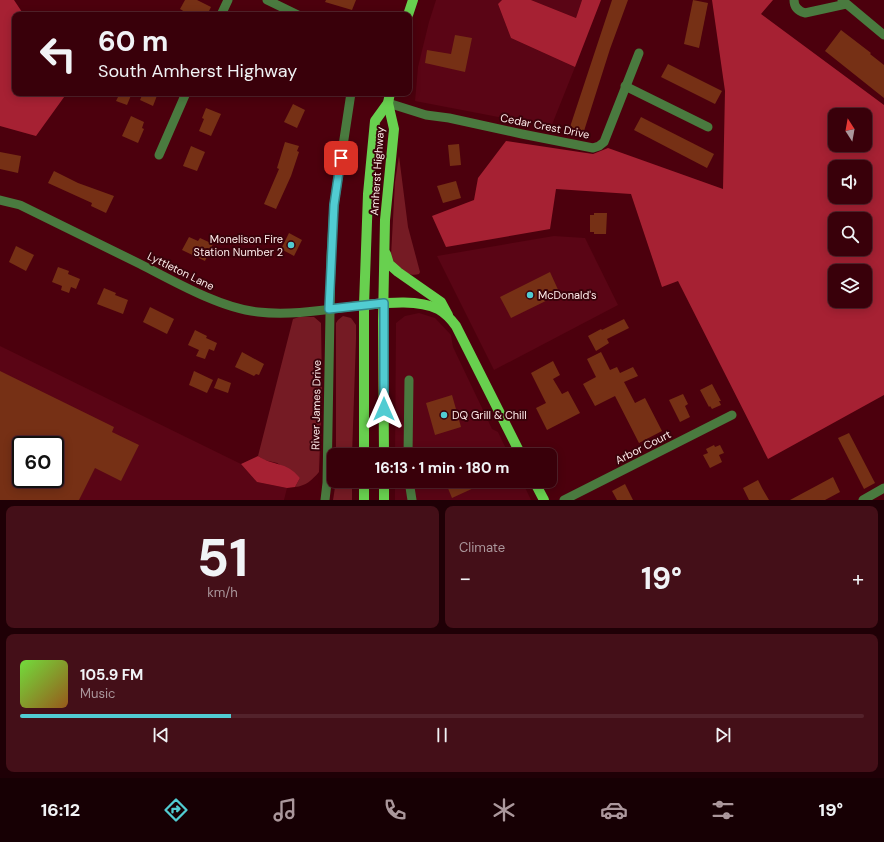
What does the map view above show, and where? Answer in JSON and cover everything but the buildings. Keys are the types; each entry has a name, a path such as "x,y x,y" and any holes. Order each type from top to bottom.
{"main road":[{"path":"409,12 413,0"},
{"name":"Amherst Highway","path":"384,448 384,247 394,129 389,98"},
{"name":"Amherst Highway","path":"364,448 364,305 368,194 375,121 389,98"},
{"path":"384,247 389,264 441,302 456,326 517,448"},
{"path":"364,305 384,303 421,304 434,308 449,317"},
{"path":"364,488 364,500"},
{"path":"384,488 384,500"},
{"path":"538,488 544,500"}],"street":[{"path":"222,12 228,0"},
{"path":"266,0 292,12"},
{"path":"794,0 795,6 800,11 805,13 844,2 884,35"},
{"name":"Cedar Crest Drive","path":"389,98 426,115 449,118 593,148 604,142 639,53"},
{"path":"625,86 708,127"},
{"path":"159,155 185,96"},
{"name":"River James Drive","path":"325,500 327,483 329,309 334,205 351,96"},
{"name":"Lyttleton Lane","path":"0,200 20,205 178,283 227,305 257,312 281,314 364,305"},
{"path":"408,448 409,380"},
{"name":"Arbor Court","path":"564,500 732,415"},
{"path":"410,488 412,500"},
{"path":"863,500 884,488"}],"shaded area":[{"path":"0,0 14,0 22,12 12,12 12,96 65,96 36,136 0,126"},
{"path":"436,0 502,0 498,4 511,38 575,67 551,127 415,101 418,67"},
{"path":"502,0 531,0 576,18 582,0 601,0 575,67 511,38 498,4"},
{"path":"531,0 582,0 576,18"},
{"path":"712,0 773,0 761,14 884,105 884,395 768,459 678,281 662,287 631,194 556,189 550,229 446,247 432,216 474,200 478,178 506,141 593,154 608,148 723,189 725,91"},
{"path":"399,156 408,227 420,272 419,274 414,275 406,273 398,267 391,256 395,182"},
{"path":"554,236 585,238 618,305 494,370 437,256"},
{"path":"419,313 435,318 451,335 453,347 492,429 498,432 506,448 395,448 396,323 405,316"},
{"path":"343,316 351,318 356,325 352,448 336,448 336,323"},
{"path":"299,317 314,317 321,323 322,390 319,472 308,482 295,487 300,478 277,463 264,460 258,456 293,319"},
{"path":"0,346 241,464 257,482 287,488 284,500 0,500"},
{"path":"258,456 295,472 300,478 295,487 287,488 257,482 241,464"},
{"path":"335,488 352,488 352,500 333,500"},
{"path":"395,488 525,488 531,500 395,500"}],"place":[{"name":"Monelison Fire Station Number 2","path":"291,245"},
{"name":"McDonald's","path":"530,295"},
{"name":"DQ Grill & Chill","path":"444,415"}],"route":[{"path":"341,158 334,205 329,309 384,303 384,409"}]}
